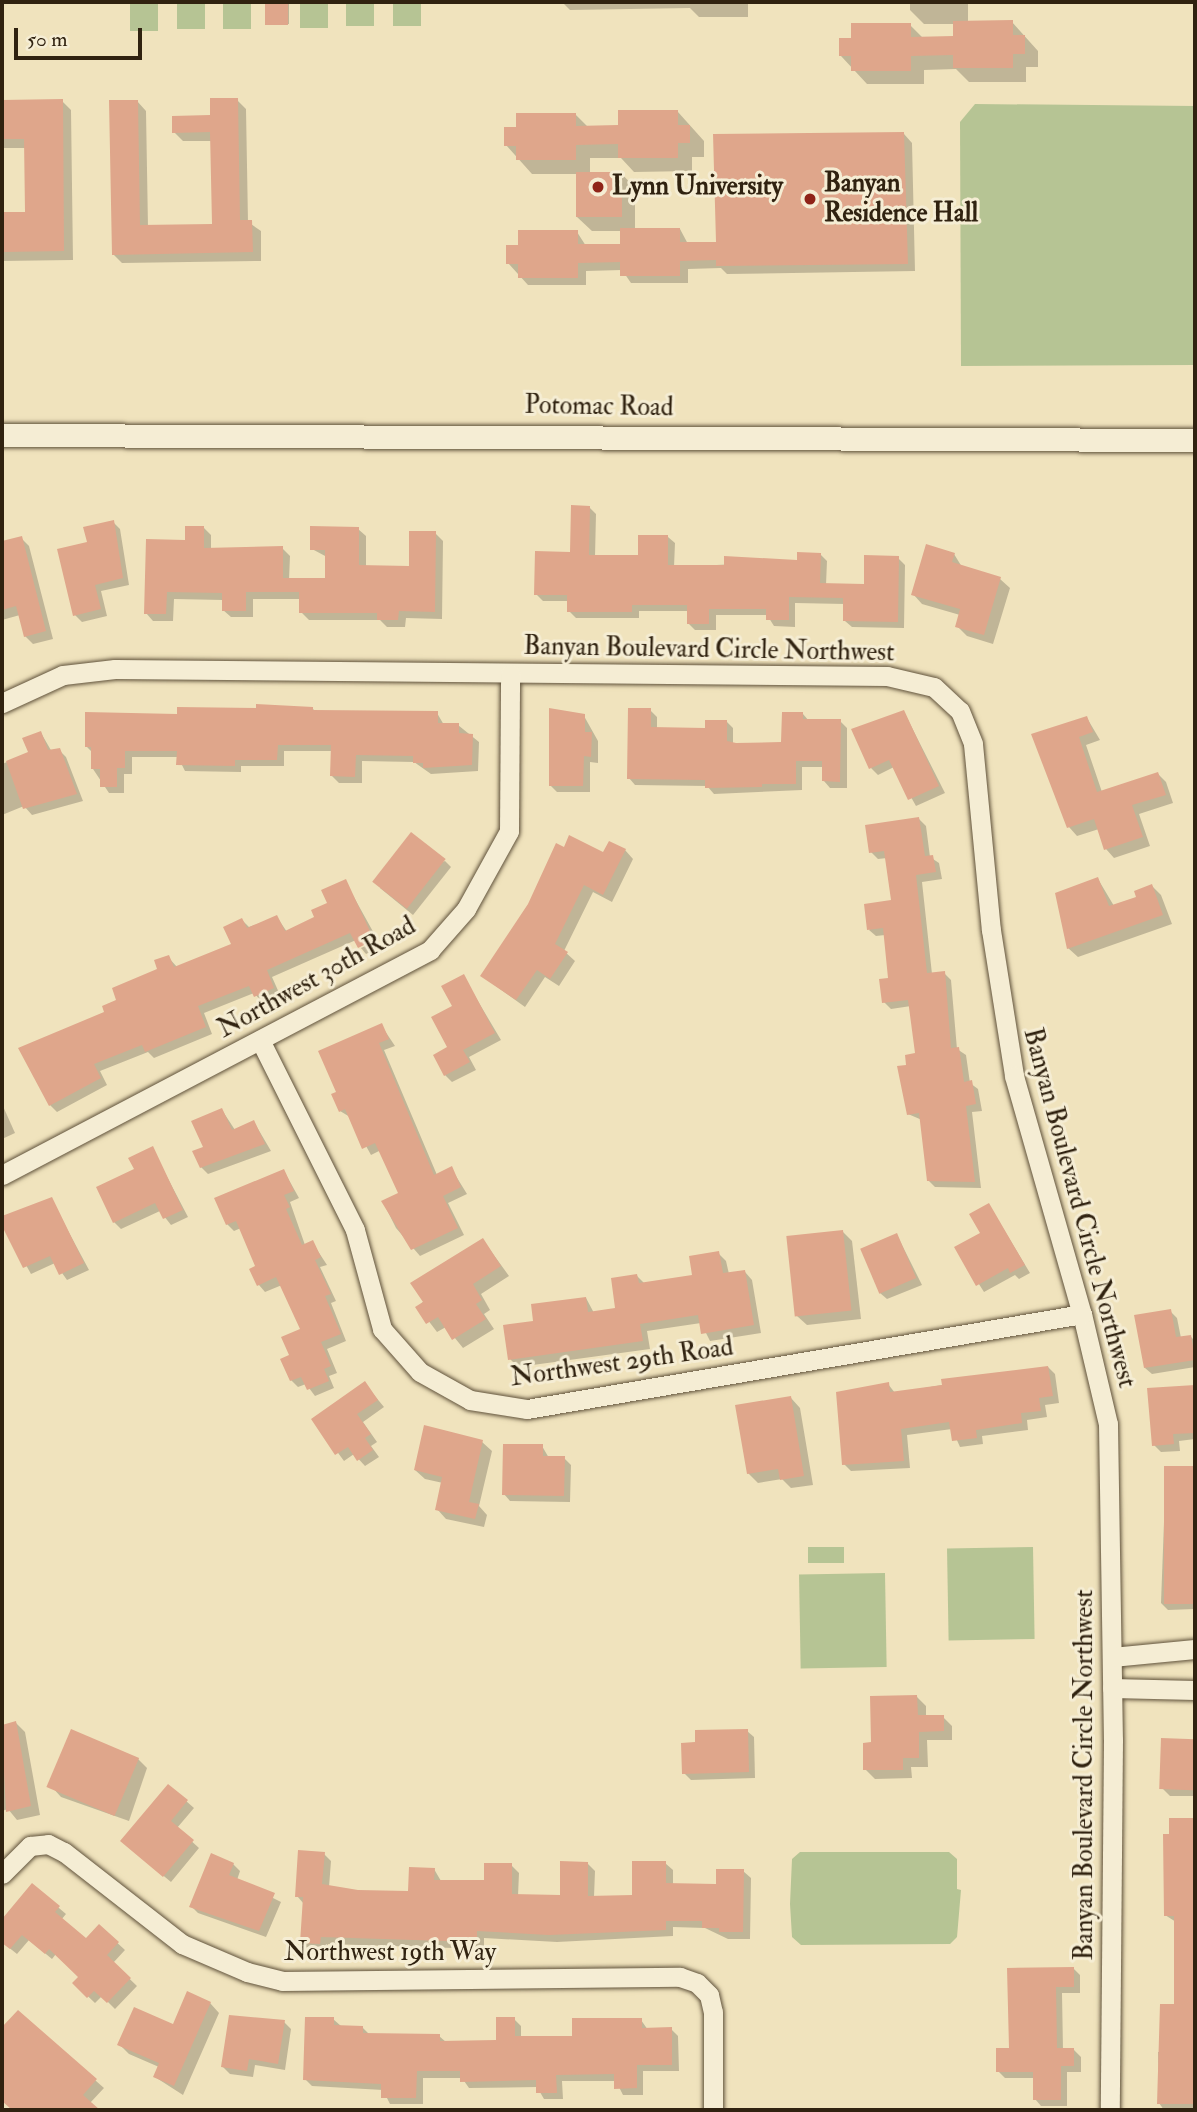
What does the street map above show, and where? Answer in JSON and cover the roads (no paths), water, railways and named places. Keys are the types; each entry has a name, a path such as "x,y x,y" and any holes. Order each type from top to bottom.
{"street":[{"name":"Potomac Road","path":"2,435 1195,440"},
{"name":"Banyan Boulevard Circle Northwest","path":"2,703 63,675 107,669 887,676 918,680 951,700 973,744 991,930 1014,1076 1082,1314 1108,1424 1112,1657 1110,2110"},
{"name":"Northwest 30th Road","path":"2,1175 430,950 466,909 509,831 510,674"},
{"name":"Northwest 29th Road","path":"260,1040 355,1230 382,1329 420,1372 470,1400 527,1409 1082,1314"},
{"path":"1112,1657 1195,1649"},
{"path":"1112,1688 1195,1690"},
{"name":"Northwest 19th Way","path":"2,1874 30,1846 48,1844 64,1852 181,1944 236,1968 282,1981 680,1977 697,1983 709,1995 713,2012 713,2110"}],"place":[{"name":"Lynn University","path":"598,187"},
{"name":"Banyan Residence Hall","path":"810,199"}]}
